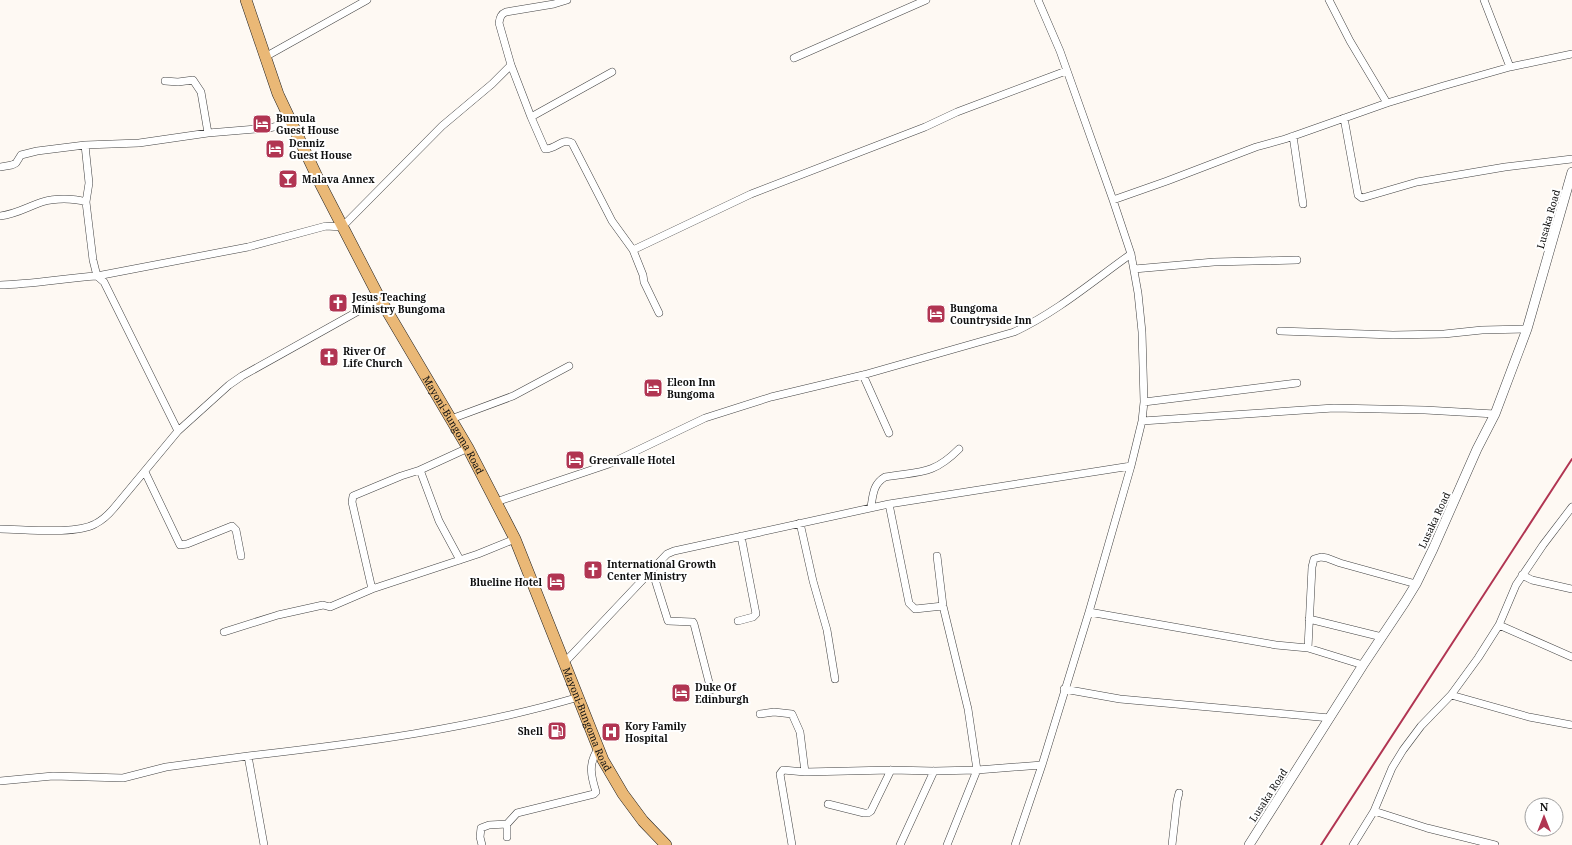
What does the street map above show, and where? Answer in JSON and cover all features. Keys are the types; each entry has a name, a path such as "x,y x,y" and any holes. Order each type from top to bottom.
{"main road":[{"name":"Mayoni-Bungoma Road","path":"246,0 278,94 342,227 380,299 468,448 515,540 565,662 598,749 623,794 643,821 666,845"}],"street":[{"path":"265,57 367,0"},
{"path":"567,0 554,4 512,10 503,14 499,23 511,66 545,149 565,141 572,143 612,221 633,250 644,274 644,282 659,313"},
{"path":"794,58 926,0"},
{"path":"1015,845 1042,765 1064,689 1089,612 1131,466 1142,422 1144,402 1142,332 1138,293 1131,254 1066,71 1038,0"},
{"path":"1329,0 1350,41 1387,103"},
{"path":"1484,0 1510,67"},
{"path":"1113,200 1256,147 1293,136 1387,103 1510,67 1572,54"},
{"path":"0,285 47,282 97,276 248,247 326,226 342,227 442,126 511,66"},
{"path":"633,250 751,194 957,112 1066,71"},
{"path":"531,117 612,72"},
{"path":"165,82 193,80 201,92 208,134"},
{"path":"1344,118 1358,195 1362,198 1418,182 1505,167 1572,159"},
{"path":"0,167 12,165 16,163 21,155 37,151 85,145 139,143 269,128 291,123"},
{"path":"1293,136 1303,204"},
{"path":"85,145 89,183 86,202 93,260 97,276 104,282 178,431"},
{"name":"Lusaka Road","path":"1249,845 1416,584 1433,549 1482,438 1495,414 1526,329 1572,172"},
{"path":"0,216 20,212 51,200 80,200 86,202"},
{"path":"496,502 609,464 705,418 771,397 864,375 1014,332 1033,323 1056,309 1131,254"},
{"path":"1134,269 1214,262 1297,260"},
{"path":"0,528 65,530 94,524 105,518 178,431 229,385 242,376 380,299"},
{"path":"1280,331 1393,335 1444,334 1482,330 1526,329"},
{"path":"451,419 513,396 569,366"},
{"path":"864,375 889,433"},
{"path":"1144,402 1297,383"},
{"path":"1142,422 1334,408 1425,410 1495,414"},
{"path":"372,589 351,498 356,494 420,470 468,448"},
{"path":"871,508 874,491 880,480 885,477 926,471 947,462 959,449"},
{"path":"565,662 670,553 889,504 1131,466"},
{"path":"420,470 439,520 460,560"},
{"path":"145,472 180,545 187,544 232,526 236,530 241,556"},
{"path":"889,504 909,603 915,609 943,606"},
{"path":"1353,845 1374,811 1392,768 1403,750 1421,726 1451,695 1499,625 1516,585 1522,575 1572,507"},
{"path":"800,523 813,581 827,630 835,679"},
{"path":"738,621 753,617 756,614 741,536"},
{"path":"224,632 278,614 323,605 330,607 372,589 515,540"},
{"path":"937,556 943,606 968,709 977,770 947,845"},
{"path":"1308,648 1312,567 1314,559 1327,558 1416,584"},
{"path":"652,570 668,621 691,621 694,624 711,690"},
{"path":"1522,575 1532,580 1572,589"},
{"path":"1089,612 1276,645 1308,648 1363,666"},
{"path":"1309,619 1382,637"},
{"path":"1499,625 1572,657"},
{"path":"1064,689 1120,699 1330,718"},
{"path":"1451,695 1529,717 1572,725"},
{"path":"0,781 53,776 123,778 166,767 361,743 471,724 535,710 579,698"},
{"path":"760,714 774,712 792,714 800,732 806,772"},
{"path":"507,838 507,824 517,813 594,794 596,792 592,777 591,765 593,756 598,749"},
{"path":"248,756 264,845"},
{"path":"792,845 780,774 783,770 806,772 891,770 934,771 977,770 1042,765"},
{"path":"828,804 864,812 871,811 891,770"},
{"path":"900,845 934,771"},
{"path":"1172,845 1179,793"},
{"path":"1374,811 1427,828 1495,845"},
{"path":"482,845 480,837 481,828 489,825 507,824"}],"railway":[{"path":"1321,845 1572,459"}],"place":[{"name":"Bumula Guest House","path":"262,124"},
{"name":"Denniz Guest House","path":"275,149"},
{"name":"Malava Annex","path":"288,179"},
{"name":"Jesus Teaching Ministry Bungoma","path":"338,303"},
{"name":"Bungoma Countryside Inn","path":"936,314"},
{"name":"River Of Life Church","path":"329,357"},
{"name":"Eleon Inn Bungoma","path":"653,388"},
{"name":"Greenvalle Hotel","path":"575,460"},
{"name":"International Growth Center Ministry","path":"593,570"},
{"name":"Blueline Hotel","path":"556,582"},
{"name":"Duke Of Edinburgh","path":"681,693"},
{"name":"Shell","path":"557,731"},
{"name":"Kory Family Hospital","path":"611,732"}]}
